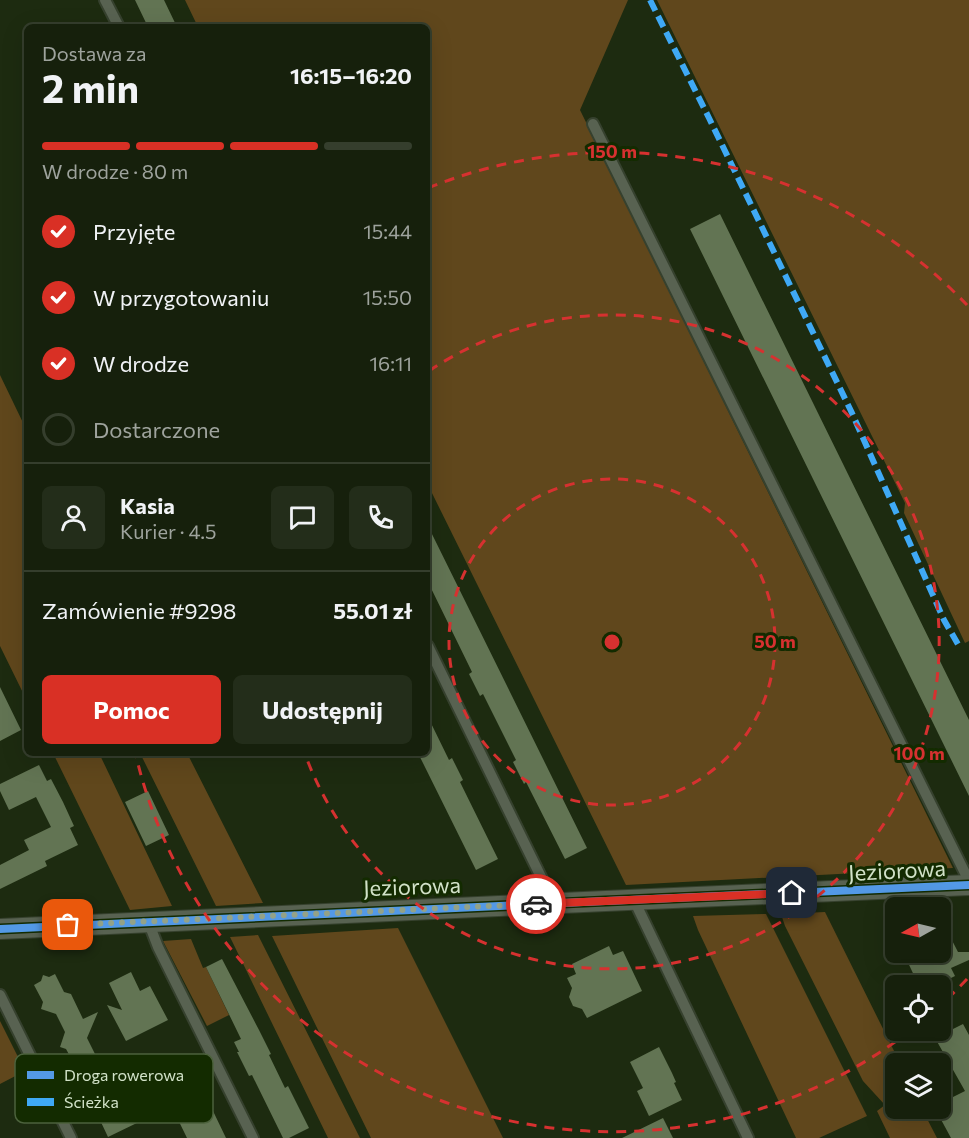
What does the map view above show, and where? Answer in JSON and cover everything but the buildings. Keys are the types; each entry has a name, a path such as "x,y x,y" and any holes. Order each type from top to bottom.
{"street":[{"name":"Jeziorowa","path":"0,928 969,883"}],"lane":[{"path":"105,0 117,24"},
{"path":"593,124 969,883"},
{"path":"430,650 542,879 548,904"},
{"path":"634,900 748,1138"},
{"path":"148,921 158,948 211,1054"},
{"path":"0,995 29,1054"},
{"path":"213,1058 253,1138"},
{"path":"63,1123 70,1138"}],"shaded area":[{"path":"185,0 628,0 580,110 953,868 626,885 430,489 430,24 197,24"},
{"path":"657,0 969,0 969,641 965,643 904,513 905,503"},
{"path":"0,375 24,425 24,695 0,646"},
{"path":"54,756 100,756 172,906 130,910"},
{"path":"141,756 189,756 263,903 216,906"},
{"path":"825,912 885,1033 885,1041 889,1041 895,1053 885,1053 885,1105 863,1081 781,914"},
{"path":"766,914 867,1116 819,1138 796,1138 693,916"},
{"path":"398,928 503,1138 371,1138 272,936"},
{"path":"258,935 360,1138 328,1138 230,937"},
{"path":"191,939 203,968 206,967 229,1015 207,1026 163,941"},
{"path":"0,1021 16,1054 15,1076 0,1084"},
{"path":"885,1105 885,1119 927,1119 937,1138 890,1138 877,1111"}],"marked path":[{"path":"650,0 851,411 944,620 959,646"}],"cycle path":[{"path":"0,929 969,885"}],"way so far":[{"path":"68,925 536,904"}],"route":[{"path":"536,904 792,893"}]}
